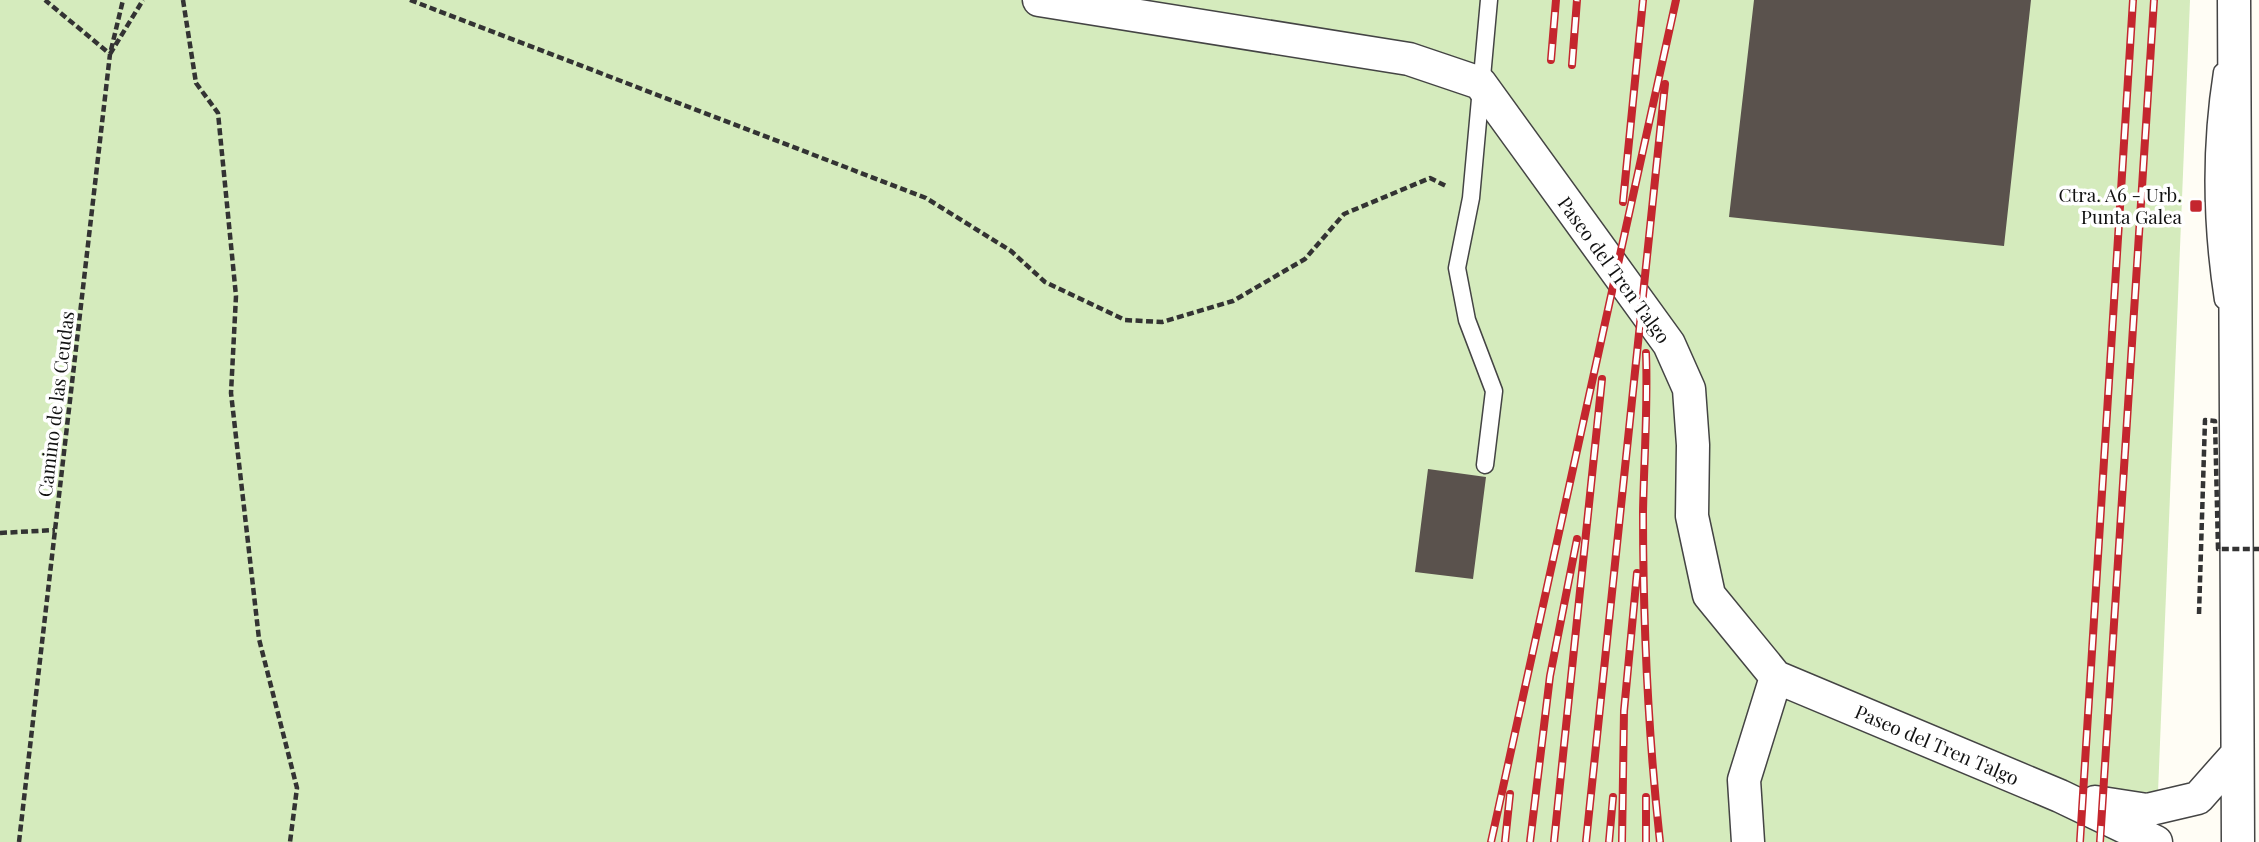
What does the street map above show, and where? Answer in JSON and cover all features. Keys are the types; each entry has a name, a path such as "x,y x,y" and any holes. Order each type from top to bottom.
{"street":[{"path":"1039,0 1409,60 1480,83"},
{"path":"2234,0 2233,370 2238,842"},
{"name":"Paseo del Tren Talgo","path":"1480,83 1669,344 1689,388 1693,444 1692,516 1709,595 1776,677 2060,796 2156,842"},
{"path":"1748,842 1744,779 1776,677"},
{"name":"Paseo del Tren Talgo","path":"2060,796 2147,810 2198,797 2237,754"}],"lane":[{"path":"1485,465 1494,391 1467,320 1457,268 1471,198 1489,0"}],"path":[{"path":"45,0 110,54 143,0"},
{"name":"Camino de las Ceudas","path":"19,842 110,54 123,0"},
{"path":"183,0 196,83 218,113 236,296 231,393 259,639 297,788 290,842"},
{"path":"410,0 926,198 1011,251 1045,282 1125,320 1162,323 1233,302 1305,259 1344,214 1430,178 1471,198"},
{"path":"2199,614 2205,421 2215,421 2218,549 2259,549"},
{"path":"0,533 55,530"}],"green space":[{"path":"0,0 2190,0 2156,842 0,842"}],"building":[{"path":"1754,0 2031,0 2004,246 1729,217"},
{"path":"1428,469 1486,477 1473,579 1415,572"}],"railway":[{"path":"1551,60 1556,0"},
{"path":"1572,65 1577,0"},
{"path":"1623,202 1643,0"},
{"path":"1491,842 1676,0"},
{"path":"2080,842 2133,0"},
{"path":"2100,842 2154,0"},
{"path":"1586,842 1665,84"},
{"path":"1646,353 1644,595 1649,719 1660,842"},
{"path":"1554,842 1602,379"},
{"path":"1530,842 1550,676 1577,539"},
{"path":"1622,842 1624,711 1637,573"},
{"path":"1505,842 1510,794"},
{"path":"1609,842 1613,797"},
{"path":"1646,797 1646,842"}],"place":[{"name":"Ctra. A6 - Urb. Punta Galea","path":"2196,206"}]}
